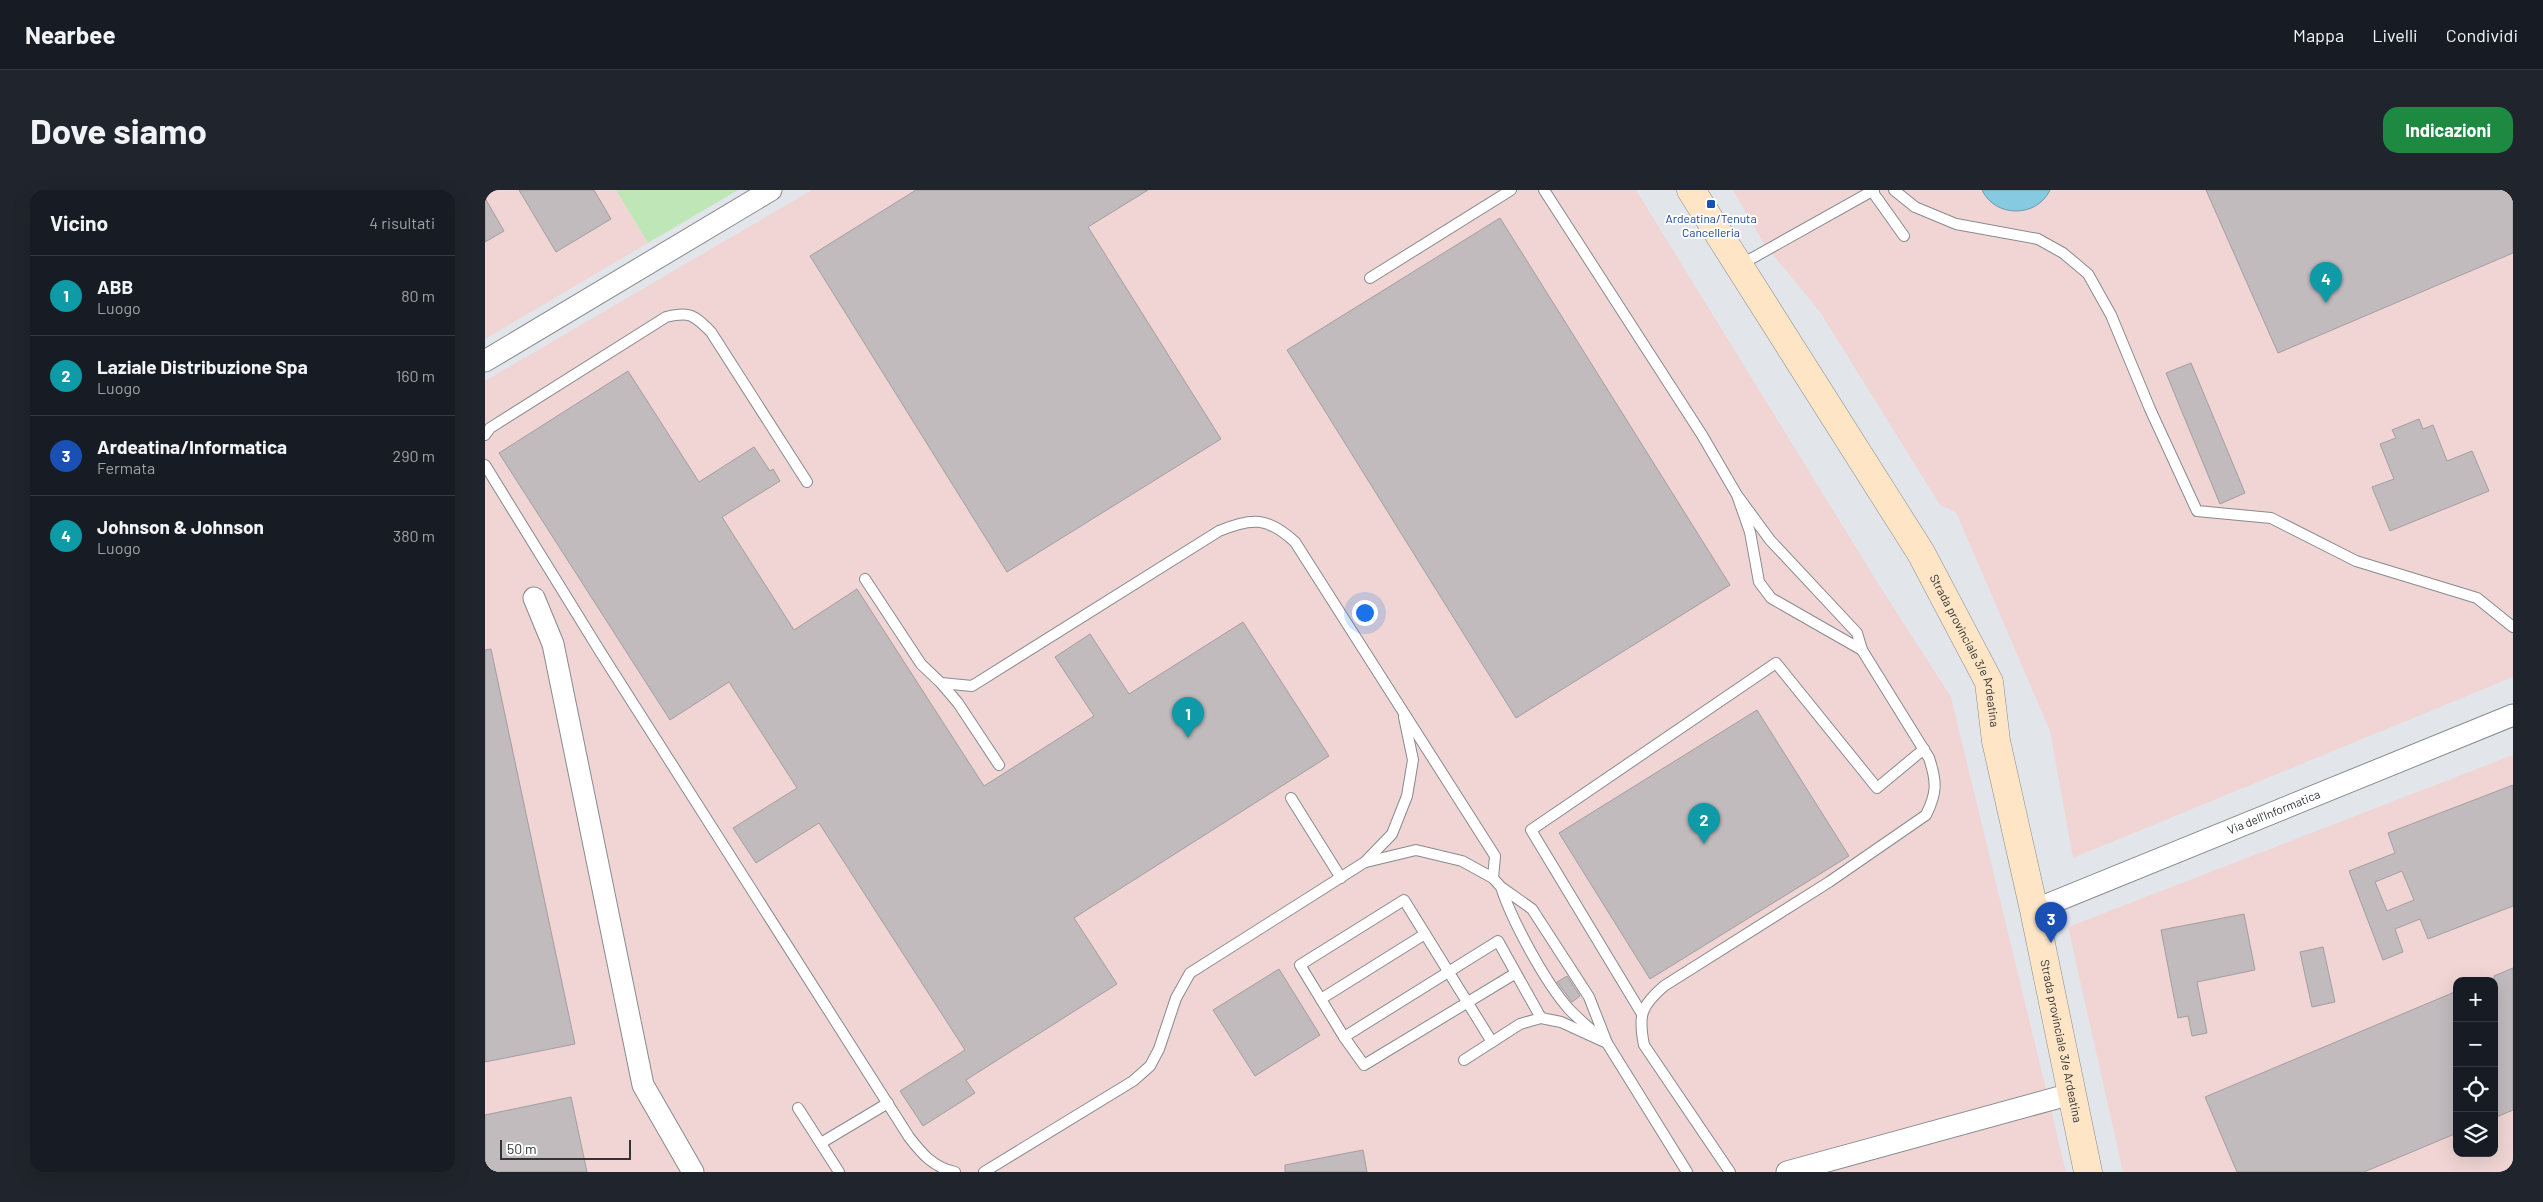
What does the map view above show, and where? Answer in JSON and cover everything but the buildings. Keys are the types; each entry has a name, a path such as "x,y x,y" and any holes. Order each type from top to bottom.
{"main road":[{"name":"Strada provinciale 3/e Ardeatina","path":"1691,190 1921,554 1989,682 1996,742 2034,910 2088,1172"}],"street":[{"path":"485,361 771,190"},
{"path":"534,598 553,644 643,1085 693,1172"},
{"name":"Via dell'Informatica","path":"2034,910 2513,715"},
{"path":"1787,1172 2071,1094"}],"lane":[{"path":"1370,278 1511,190"},
{"path":"1544,190 1702,435 1737,495 1770,540 1857,633 1862,650 1924,749 1935,776 1935,798 1926,815 1829,882 1665,986 1647,1001 1642,1014 1641,1027 1644,1045 1730,1172"},
{"path":"1739,265 1873,190 1904,236"},
{"path":"1893,190 1915,207 1956,224 2038,239 2063,252 2088,274 2111,315 2150,409 2197,511 2271,518 2356,561 2477,598 2513,627"},
{"path":"485,435 489,428 666,317 681,313 692,315 711,332 807,482"},
{"path":"485,466 606,661 923,1157 938,1166 955,1172"},
{"path":"1737,495 1750,532 1759,582 1771,598 1862,650"},
{"path":"958,703 972,686 1219,531 1242,521 1262,522 1281,530 1295,542 1495,856 1493,878"},
{"path":"865,579 921,664 958,703 999,765"},
{"path":"1642,1014 1531,830 1775,662 1877,788 1924,749"},
{"path":"941,683 972,686"},
{"path":"984,1172 1133,1081 1151,1066 1159,1049 1176,998 1189,973 1365,862 1392,834 1407,796 1413,760 1403,712"},
{"path":"1291,798 1341,878"},
{"path":"1365,862 1416,850 1462,861 1493,878 1501,887 1532,909 1589,996 1607,1043 1687,1172"},
{"path":"1501,887 1507,906 1563,1001 1569,1009 1607,1043"},
{"path":"1492,1042 1468,1002 1449,971 1404,900 1300,965 1344,1037 1364,1065 1468,1002 1516,973"},
{"path":"1321,999 1425,934"},
{"path":"1344,1037 1498,941 1541,1018"},
{"path":"1463,1060 1520,1024 1541,1018 1561,1022 1607,1043"},
{"path":"821,1143 888,1103"},
{"path":"798,1108 839,1172"}],"shaded area":[{"path":"485,190 616,190 648,243 485,339"},
{"path":"812,190 1636,190 1876,580 1951,697 2066,1172 485,1172 485,381"},
{"path":"1733,190 2513,190 2513,677 2073,858 2050,731 1956,512 1940,505 1820,312 1764,244"},
{"path":"2513,755 2513,1172 2123,1172 2068,927"}],"green space":[{"path":"616,190 738,190 648,243"}],"water":[{"path":"1982,190 2050,190 2036,206 2016,211 1996,206"}],"place":[{"name":"Ardeatina/Tenuta Cancelleria","path":"1711,204"},
{"name":"Johnson & Johnson","path":"2326,303"},
{"name":"ABB","path":"1188,738"},
{"name":"Laziale Distribuzione Spa","path":"1704,844"},
{"name":"Ardeatina/Informatica","path":"2051,943"}]}
